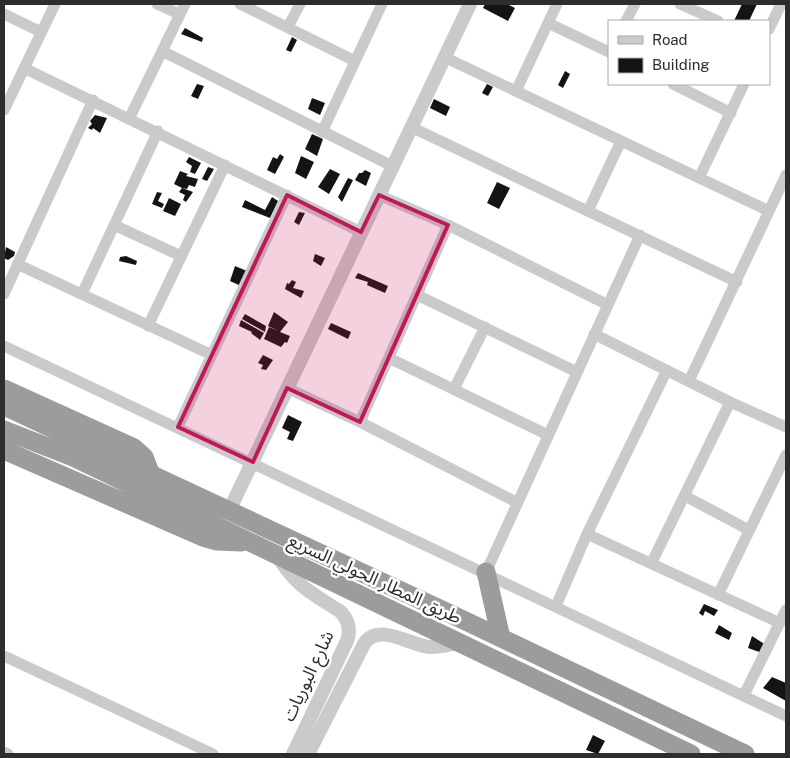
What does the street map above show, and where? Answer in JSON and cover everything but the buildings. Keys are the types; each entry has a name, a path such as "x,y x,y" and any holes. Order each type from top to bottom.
{"highway":[{"path":"4,389 134,448 144,457 151,475"},
{"name":"طريق المطار الحولي السريع","path":"4,406 745,754"},
{"name":"طريق المطار الحولي السريع","path":"4,430 73,457 691,754"},
{"path":"4,450 202,537 233,543 248,542"},
{"path":"486,572 501,638"}],"street":[{"path":"4,110 7,94 24,68 55,4"},
{"path":"130,117 182,9 157,4"},
{"path":"240,4 355,61"},
{"path":"288,28 300,4"},
{"path":"322,132 382,4"},
{"path":"229,511 470,4"},
{"path":"516,91 557,4"},
{"path":"627,20 635,4"},
{"path":"680,4 716,20"},
{"path":"770,27 781,4"},
{"path":"4,14 41,32"},
{"path":"548,23 608,52"},
{"path":"162,51 392,166"},
{"path":"444,57 769,211"},
{"path":"24,68 130,117 361,232"},
{"path":"675,85 731,113"},
{"path":"699,178 744,85"},
{"path":"4,294 93,100"},
{"path":"411,128 737,282"},
{"path":"82,294 158,131"},
{"path":"588,211 621,141"},
{"path":"148,326 224,164"},
{"path":"689,381 786,176"},
{"path":"379,194 448,225 608,305"},
{"path":"178,427 287,196"},
{"path":"114,225 181,256"},
{"path":"360,422 448,225"},
{"path":"486,572 516,502 640,235"},
{"path":"17,264 212,355"},
{"path":"417,295 577,372"},
{"path":"454,389 485,327"},
{"path":"594,334 730,402 786,427"},
{"path":"4,346 486,572 786,716"},
{"path":"390,358 548,435"},
{"path":"556,606 587,534 667,370"},
{"path":"287,388 360,422 516,502"},
{"path":"652,562 730,402"},
{"path":"718,595 786,455"},
{"path":"685,496 749,530"},
{"path":"587,534 652,562 780,623"},
{"name":"شارع البوريات","path":"277,555 289,575 299,585 341,612 350,629 347,641 293,754"},
{"path":"744,696 786,610"},
{"name":"شارع البوريات","path":"308,754 364,644 370,637 382,634 429,646 446,646 460,642"},
{"path":"4,656 211,754"},
{"path":"4,752 8,754"}],"highlighted area":[{"path":"287,195 361,232 379,195 448,225 360,422 287,388 253,462 178,427"}]}
